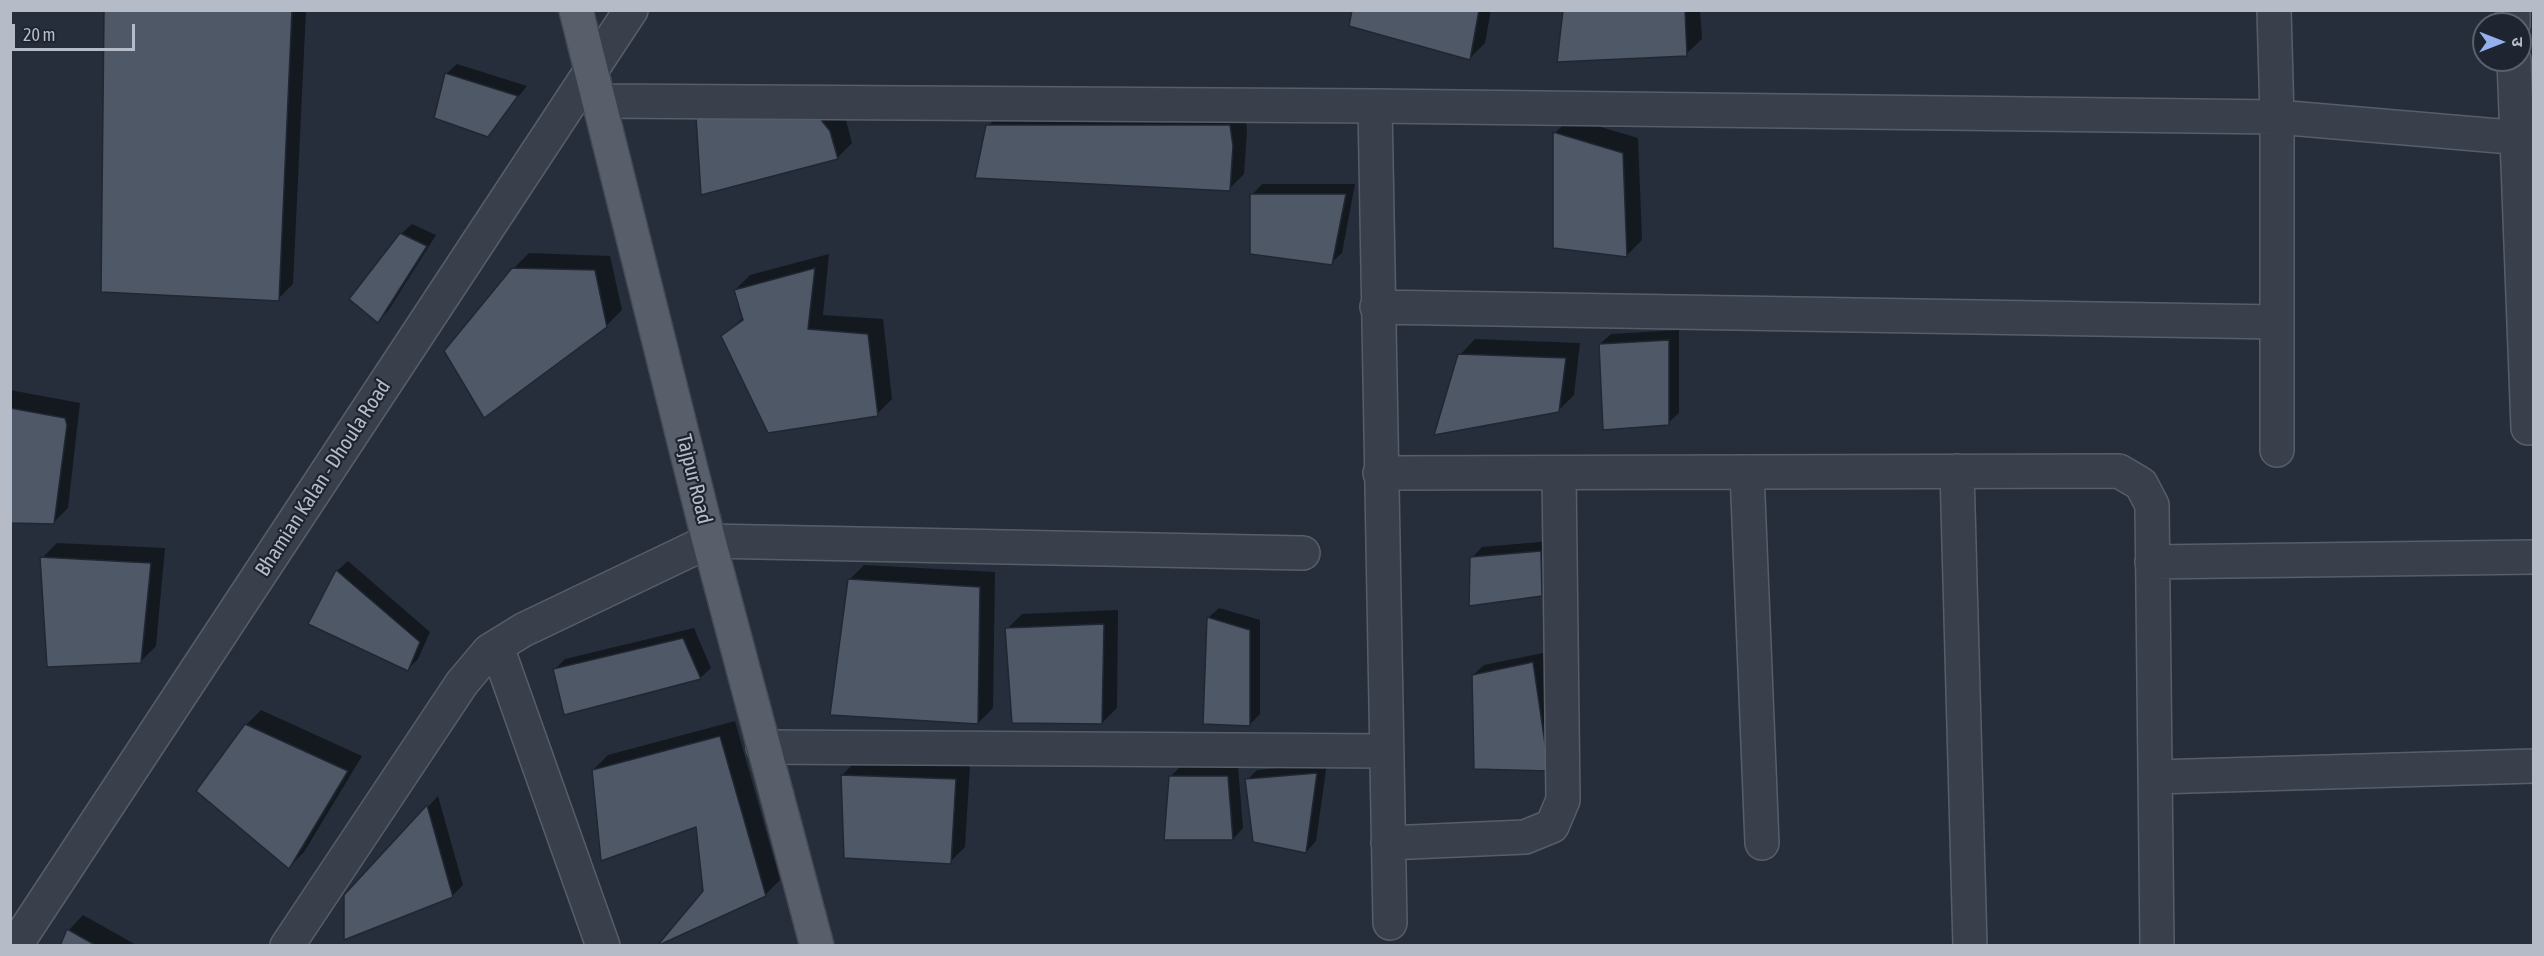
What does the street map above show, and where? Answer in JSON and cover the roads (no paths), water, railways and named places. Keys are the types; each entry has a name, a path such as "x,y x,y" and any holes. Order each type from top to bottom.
{"main road":[{"name":"Tajpur Road","path":"576,10 709,541 817,945"}],"street":[{"name":"Bhamian Kalan - Dhoula Road","path":"15,945 595,86 631,10"},
{"path":"2274,10 2277,117 2277,450"},
{"path":"2516,72 2525,139 2528,428"},
{"path":"595,86 1375,105 2277,117 2525,139"},
{"path":"1375,105 1390,923"},
{"path":"1377,307 2277,322"},
{"path":"1958,471 1970,945"},
{"path":"1380,473 2119,471 2141,484 2152,505 2157,945"},
{"path":"1747,472 1762,843"},
{"path":"1388,843 1525,837 1552,826 1563,800 1559,473"},
{"path":"287,945 462,683 489,651 523,630 709,541 1303,553"},
{"path":"2152,562 2534,557"},
{"path":"496,647 603,945"},
{"path":"764,747 1386,751"},
{"path":"2155,777 2534,766"}]}
